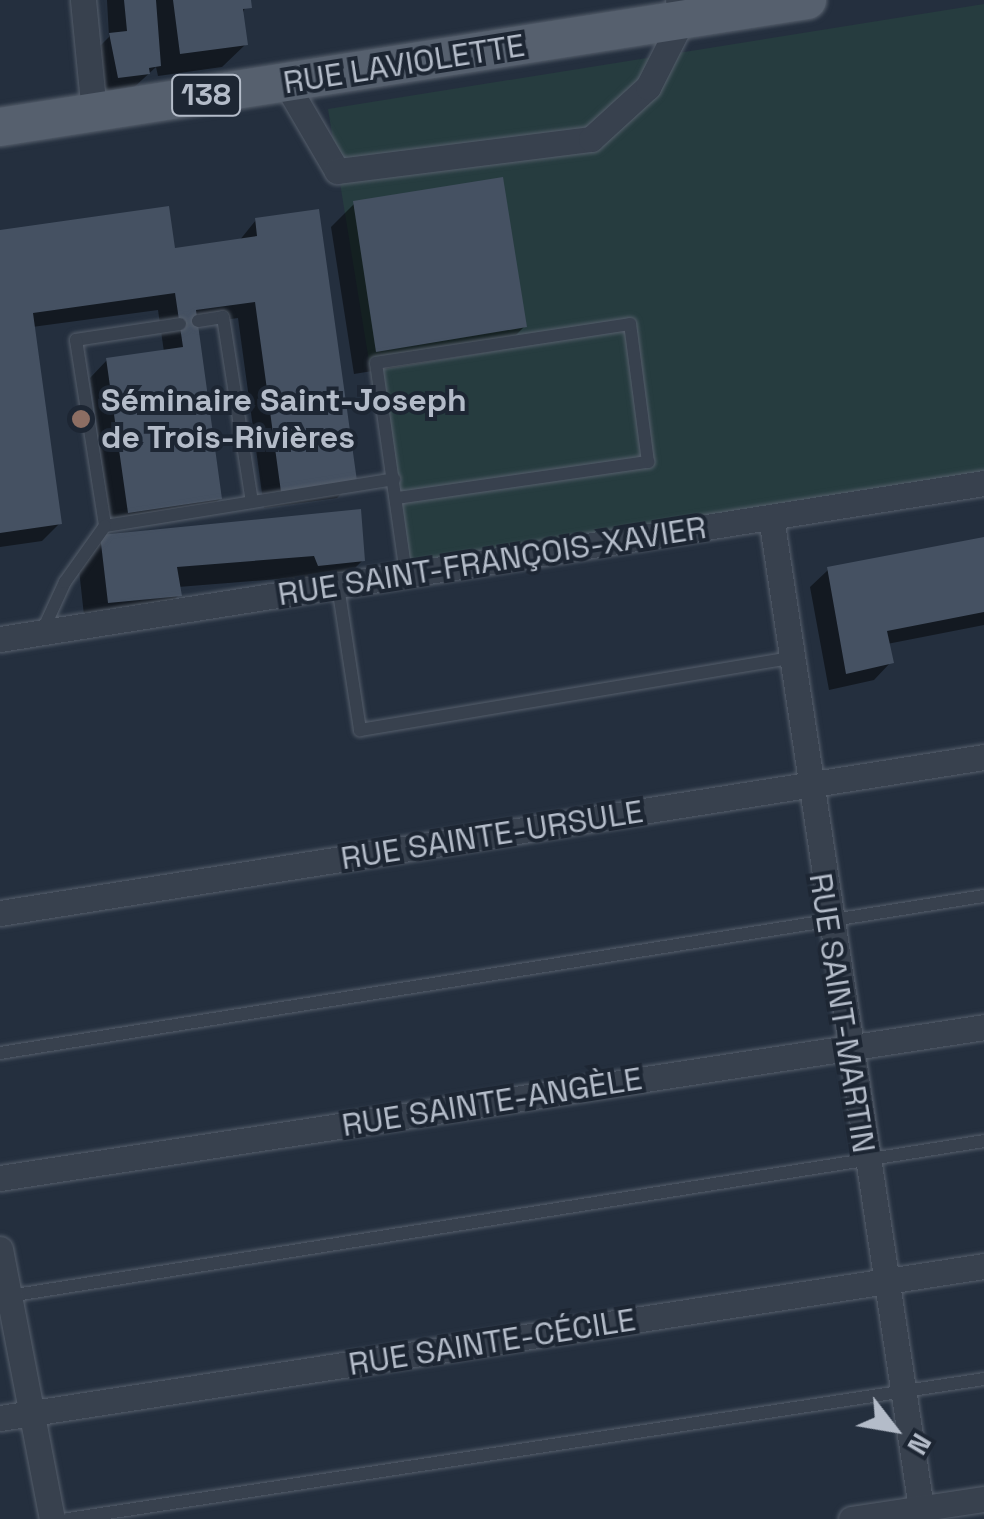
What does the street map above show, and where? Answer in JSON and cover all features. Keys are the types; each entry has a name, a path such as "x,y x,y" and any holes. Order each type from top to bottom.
{"main road":[{"name":"RUE LAVIOLETTE","path":"0,127 285,82 680,10 807,0"}],"street":[{"path":"82,0 94,112"},
{"path":"285,82 337,171 590,139 648,87 680,10"},
{"name":"RUE SAINT-FRANÇOIS-XAVIER","path":"0,639 984,483"},
{"name":"RUE SAINT-MARTIN","path":"771,517 809,785 833,920 846,1048 921,1508"},
{"name":"RUE SAINTE-URSULE","path":"0,913 984,757"},
{"name":"RUE SAINTE-ANGÈLE","path":"0,1178 984,1027"},
{"path":"0,1249 4,1297 52,1519"},
{"name":"RUE SAINTE-CÉCILE","path":"0,1418 984,1266"},
{"path":"850,1519 984,1499"}],"lane":[{"path":"198,321 224,318 252,502"},
{"path":"42,633 65,582 105,526 76,340 180,324"},
{"path":"397,498 648,462 630,324 376,362 406,575"},
{"path":"105,526 394,479"},
{"path":"338,586 360,730 791,658"},
{"path":"0,1053 984,896"},
{"path":"4,1297 984,1141"},
{"path":"68,1519 984,1379"}],"green space":[{"path":"984,4 984,472 402,565 328,109"}],"building":[{"path":"124,0 156,0 161,66 149,68 150,74 118,78 109,33 127,31"},
{"path":"173,0 251,0 252,8 243,9 248,45 180,54"},
{"path":"503,177 527,327 376,352 353,201"},
{"path":"169,206 175,248 257,236 255,218 319,209 357,481 281,492 255,302 196,310 222,499 128,513 106,358 183,347 175,293 33,313 62,524 0,533 0,230"},
{"path":"361,509 365,561 318,566 314,556 177,567 182,596 108,603 100,535"},
{"path":"984,537 984,612 887,631 894,663 846,674 827,567"}],"place":[{"name":"Séminaire Saint-Joseph de Trois‑Rivières","path":"81,419"}]}
